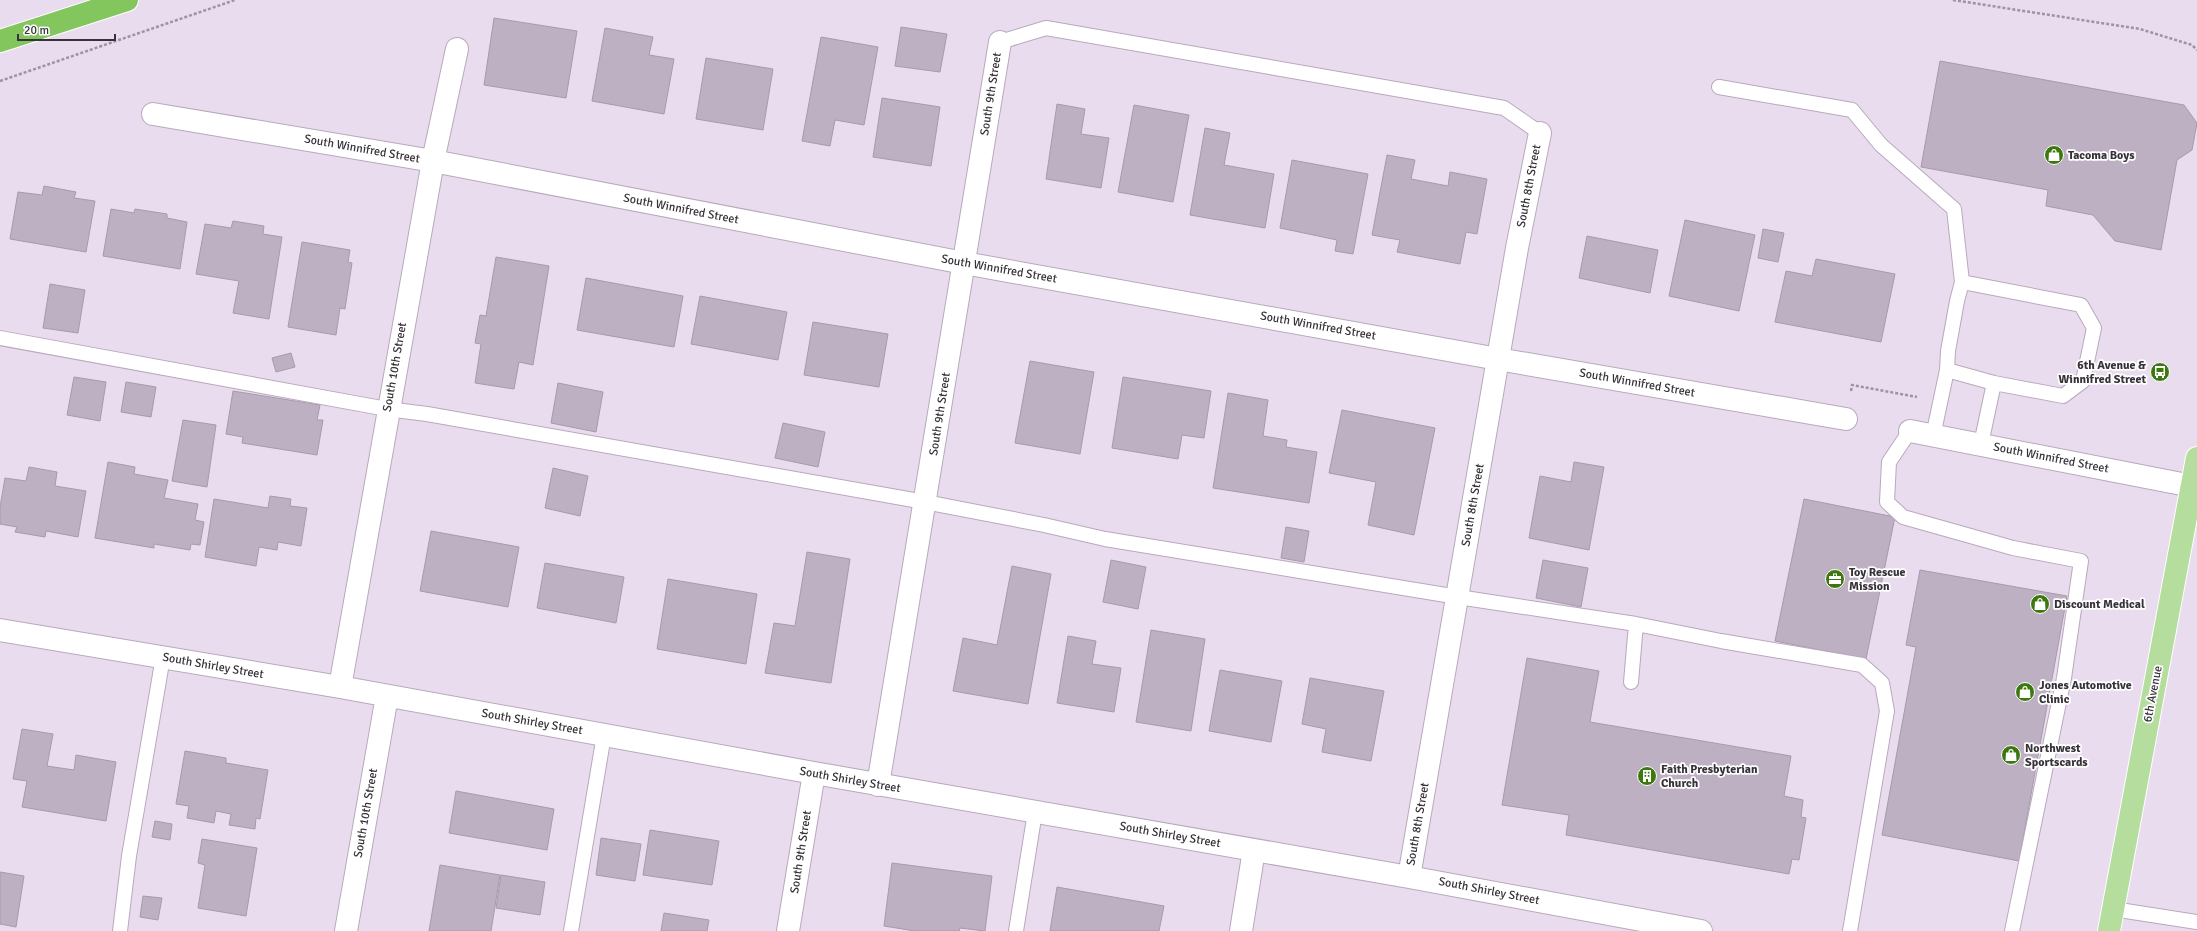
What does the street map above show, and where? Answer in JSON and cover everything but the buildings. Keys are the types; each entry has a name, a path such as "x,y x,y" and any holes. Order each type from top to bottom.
{"highway":[{"path":"0,41 127,0"}],"main road":[{"name":"6th Avenue","path":"2109,931 2197,458"}],"street":[{"name":"South 9th Street","path":"878,784 1000,42"},
{"name":"South 10th Street","path":"340,687 387,409 433,161 457,49"},
{"name":"South Winnifred Street","path":"153,114 433,161 964,263 1498,359 1846,419"},
{"name":"South 8th Street","path":"1409,877 1517,248 1540,133"},
{"name":"South Winnifred Street","path":"1910,431 2192,486"},
{"name":"South Shirley Street","path":"0,630 340,687 814,774 1409,877 1701,931"},
{"name":"South 10th Street","path":"346,931 387,696"},
{"name":"South 9th Street","path":"788,931 814,774"},
{"path":"1241,931 1254,850"}],"lane":[{"path":"1000,42 1046,28 1504,108 1540,133"},
{"path":"1718,87 1852,110 1881,145 1954,209 1962,282 1955,308 1947,370 1933,436"},
{"path":"1947,370 1994,383 2063,396 2083,381 2094,328 2081,305 1962,282"},
{"path":"0,338 387,409 434,415 925,502 1044,525 1105,539 1458,597 1636,624 1721,641 1862,664 1882,683 1887,711 1850,931"},
{"path":"1981,444 1994,383"},
{"path":"1910,431 1889,462 1887,502 1903,517 2013,548 2081,561 2064,678 2012,931"},
{"path":"1631,682 1636,624"},
{"path":"120,931 129,856 163,657"},
{"path":"570,931 604,735"},
{"path":"1016,931 1035,812"},
{"path":"2113,909 2197,922"}],"path":[{"path":"0,81 235,0"},
{"path":"1953,0 2140,29 2192,45 2197,50"},
{"path":"1846,419 1852,385 1917,396 1910,431"}],"place":[{"name":"Tacoma Boys","path":"2054,155"},
{"name":"6th Avenue & Winnifred Street","path":"2160,372"},
{"name":"Toy Rescue Mission","path":"1835,579"},
{"name":"Discount Medical","path":"2040,604"},
{"name":"Jones Automotive Clinic","path":"2025,692"},
{"name":"Northwest Sportscards","path":"2011,755"},
{"name":"Faith Presbyterian Church","path":"1647,776"}]}
